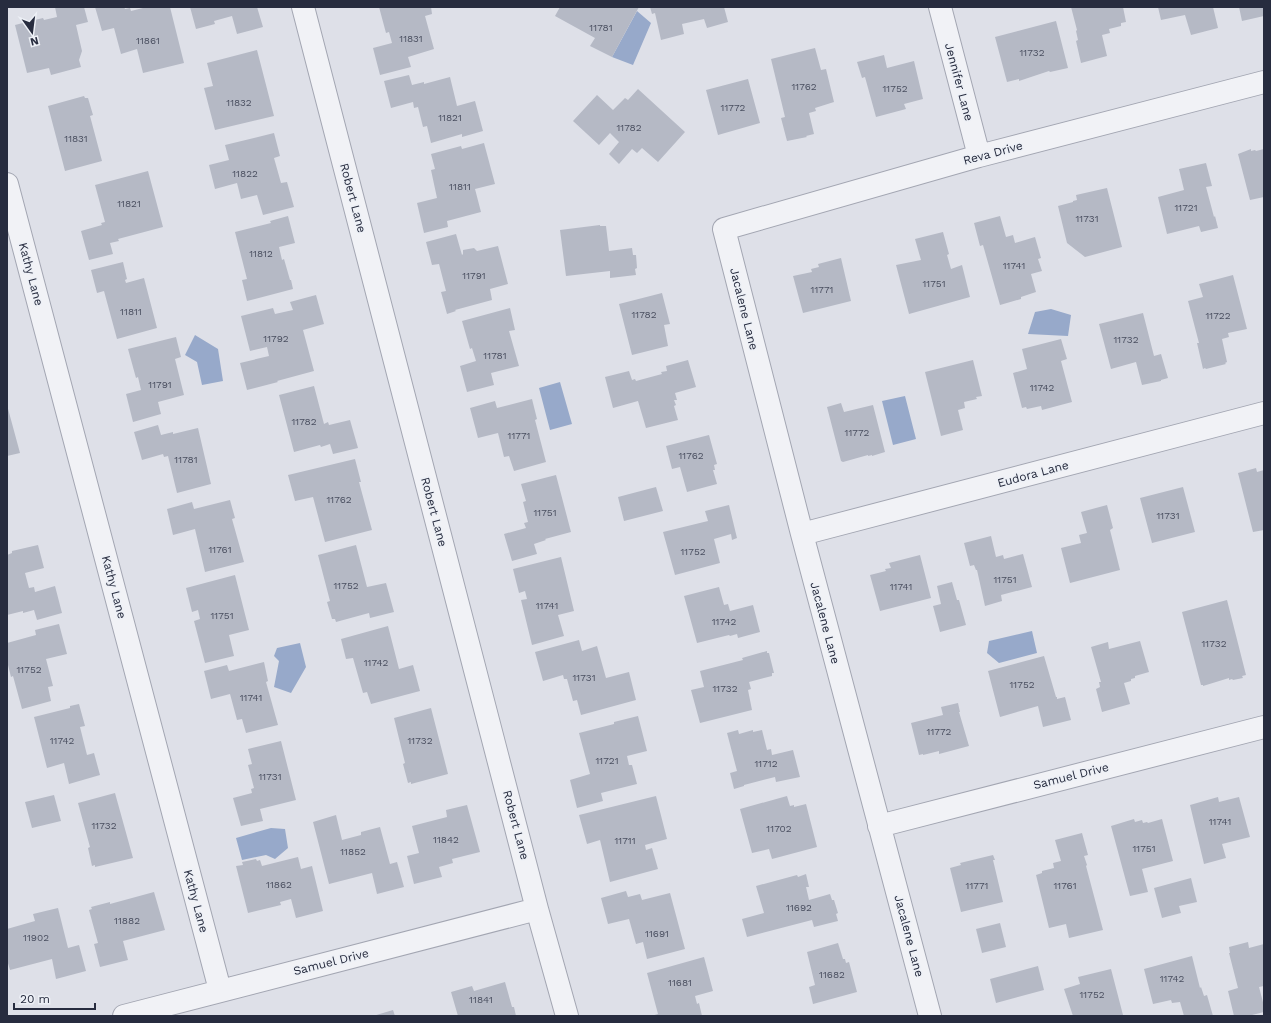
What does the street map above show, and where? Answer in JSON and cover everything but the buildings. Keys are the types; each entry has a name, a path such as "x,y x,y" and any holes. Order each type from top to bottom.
{"street":[{"name":"Robert Lane","path":"303,7 567,1016"},
{"name":"Jennifer Lane","path":"940,7 979,156"},
{"name":"Reva Drive","path":"724,229 979,156 1264,82"},
{"name":"Kathy Lane","path":"7,184 220,990"},
{"name":"Jacalene Lane","path":"724,229 802,534 930,1016"},
{"name":"Eudora Lane","path":"802,534 1264,413"},
{"name":"Samuel Drive","path":"879,826 1264,727"},
{"name":"Samuel Drive","path":"124,1016 538,909"}],"water":[{"path":"637,11 651,23 633,65 612,57"},
{"path":"1051,309 1071,315 1068,336 1028,334 1035,312"},
{"path":"195,335 218,349 223,381 202,385 197,362 185,355"},
{"path":"560,382 572,424 550,430 539,388"},
{"path":"905,396 916,439 893,445 882,401"},
{"path":"1032,631 1037,653 999,663 987,653 989,641"},
{"path":"300,643 306,667 291,693 274,687 279,661 274,656 277,648"},
{"path":"271,828 285,829 288,848 275,859 266,855 242,860 236,838"}]}
